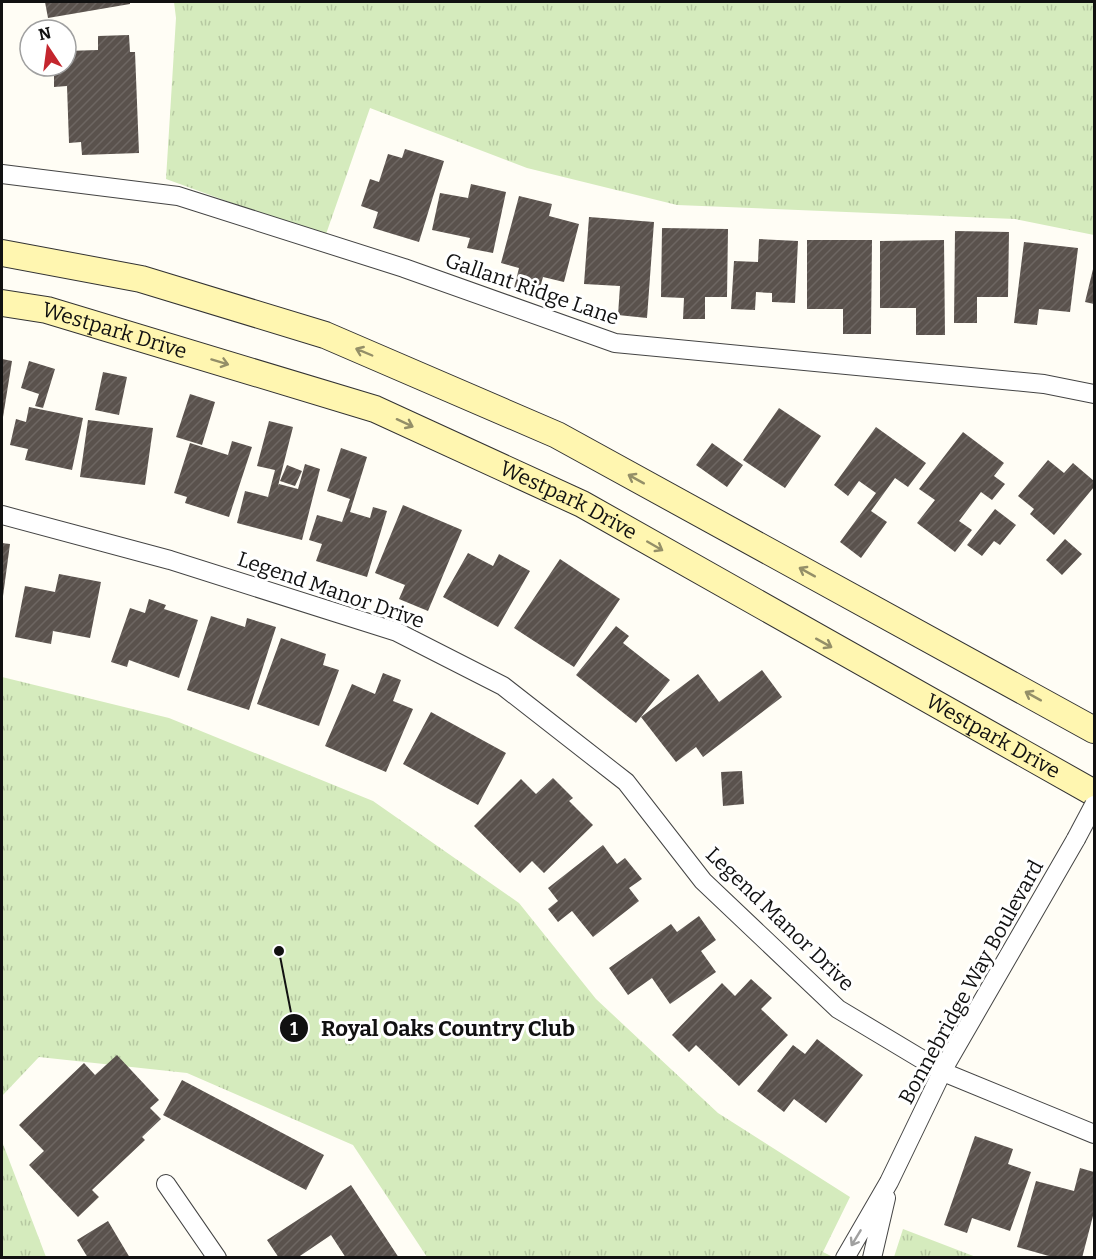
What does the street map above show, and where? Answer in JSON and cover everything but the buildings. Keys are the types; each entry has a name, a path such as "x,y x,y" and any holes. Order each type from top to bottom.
{"main road":[{"path":"2,253 141,279 325,335 546,431 1095,730"},
{"name":"Westpark Drive","path":"2,303 47,310 375,409 582,504 1095,793"}],"street":[{"name":"Gallant Ridge Lane","path":"2,174 178,196 404,268 615,343 1044,384 1095,394"},
{"name":"Legend Manor Drive","path":"2,515 170,560 397,632 503,686 626,782 703,881 838,1008 943,1072 1095,1134"},
{"name":"Bonnebridge Way Boulevard","path":"845,1257 889,1182 943,1072 1095,804"},
{"name":"Bonnebridge Way Boulevard","path":"872,1257 889,1182"},
{"path":"166,1184 217,1257"}],"green space":[{"path":"174,2 1094,2 1094,235 1015,219 677,205 527,168 370,108 325,237 166,179 176,18"},
{"path":"2,677 169,718 373,801 519,903 596,999 718,1113 850,1197 823,1252 833,1257 427,1257 353,1145 187,1073 39,1057 2,1096"},
{"path":"2,1096 3,1144 46,1257 2,1258"},
{"path":"903,1229 976,1257 894,1257"}],"place":[{"name":"Royal Oaks Country Club","path":"279,951"}]}
